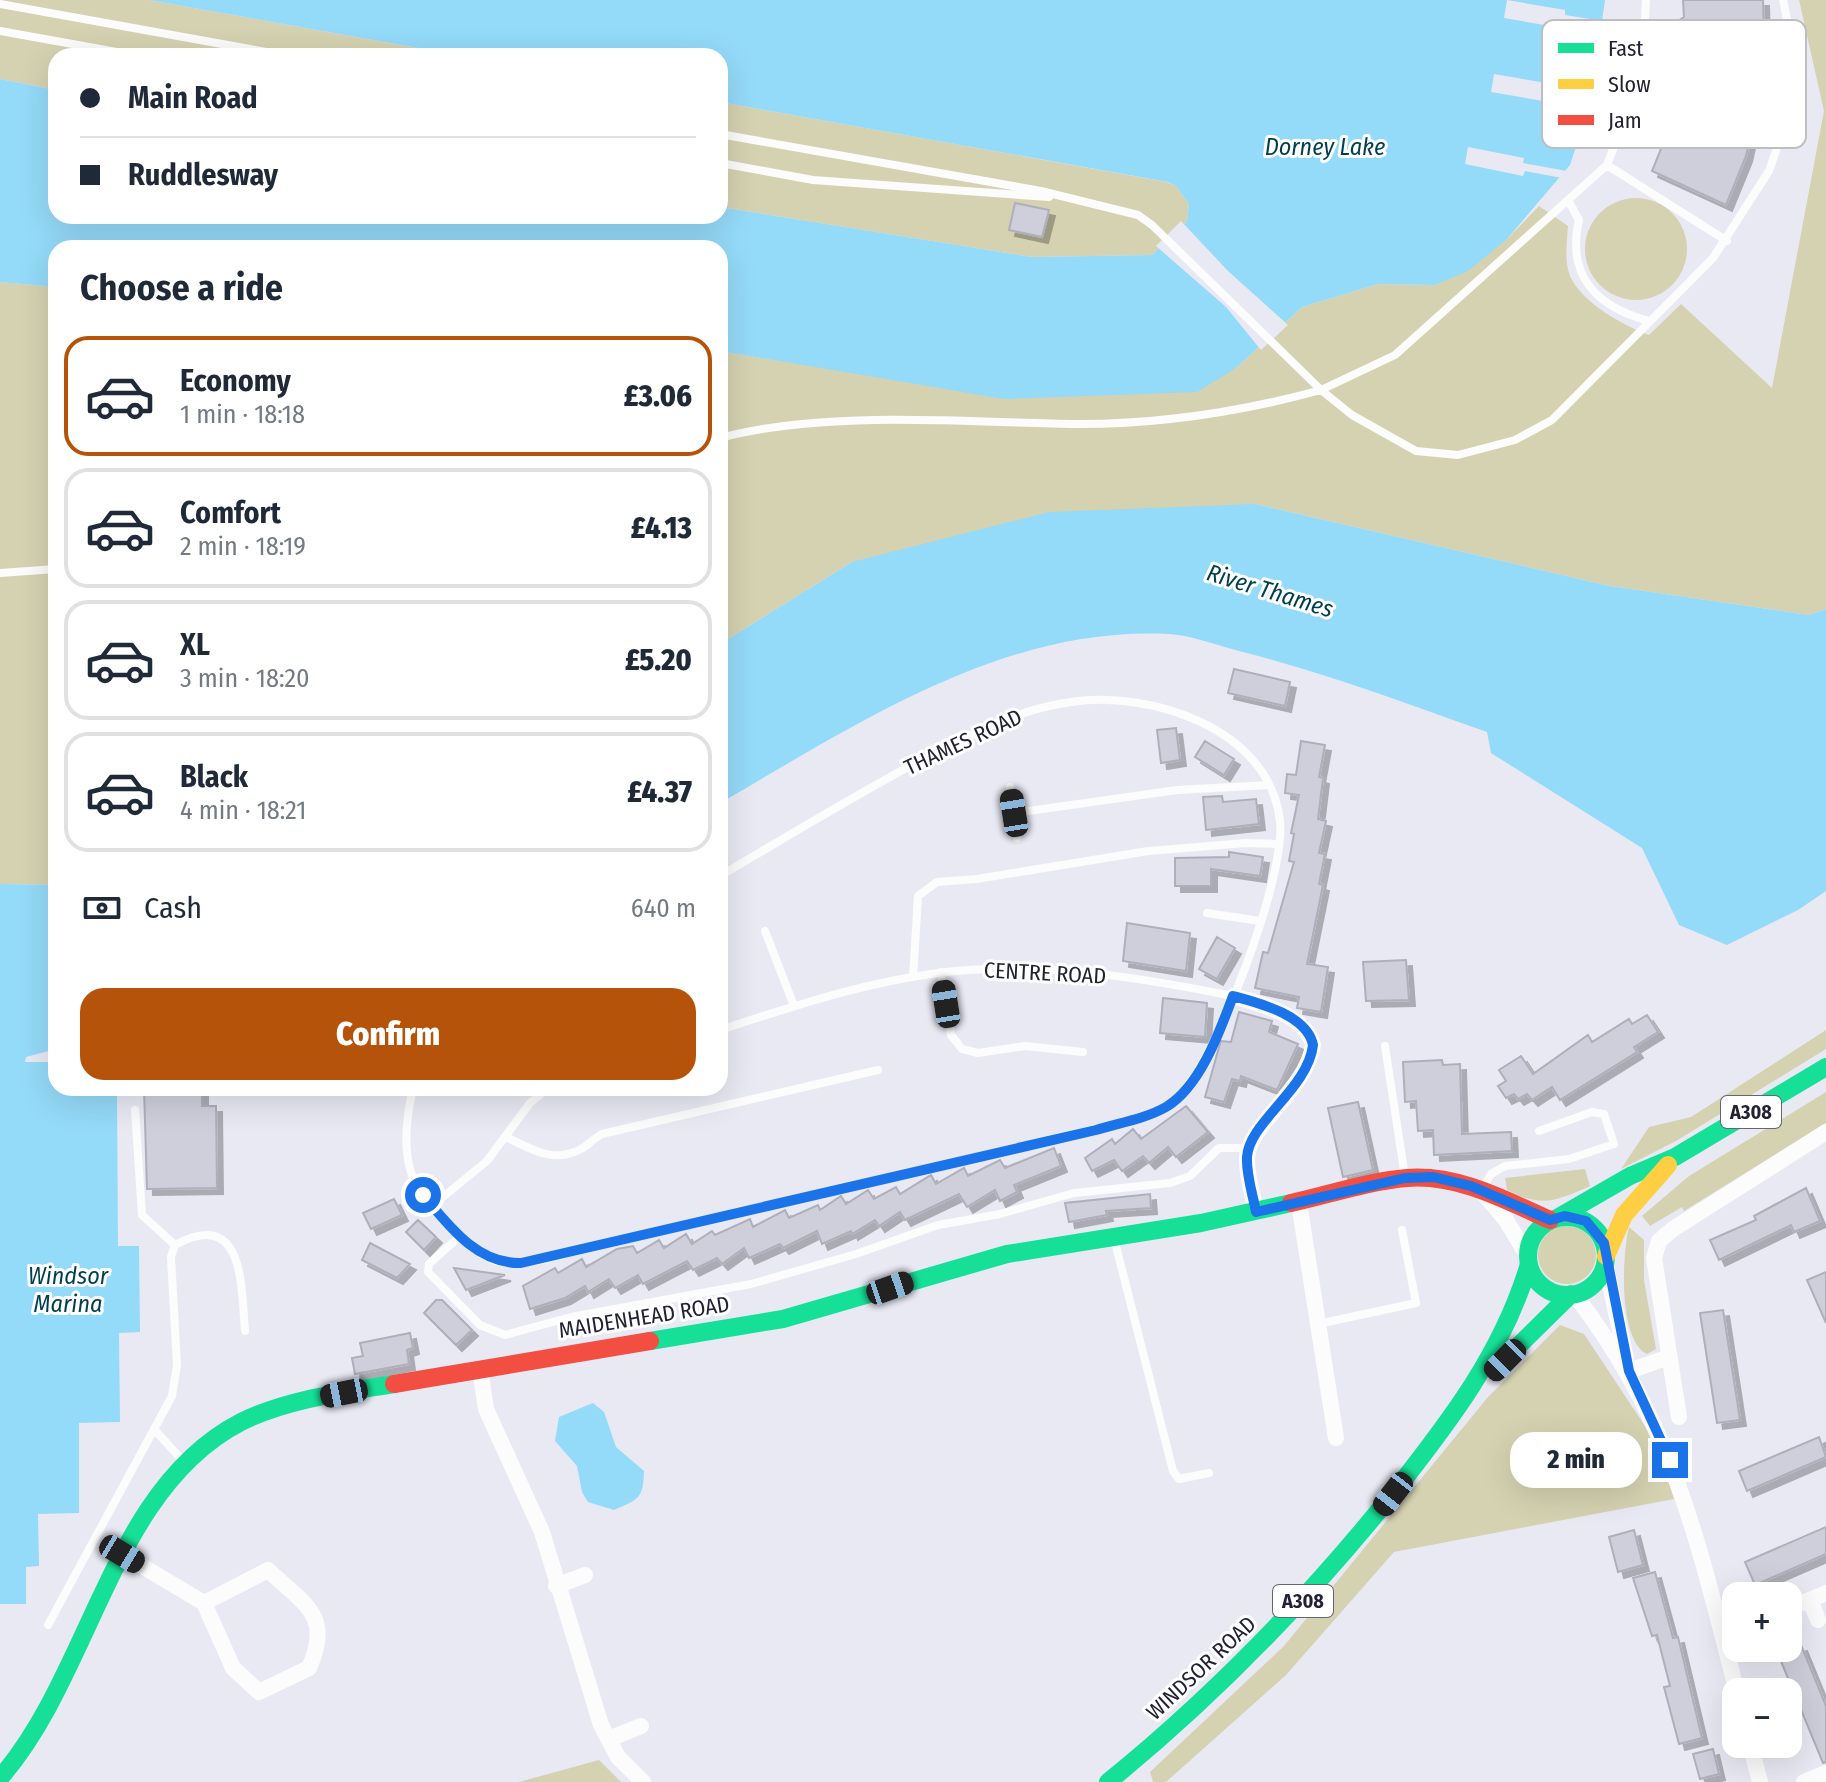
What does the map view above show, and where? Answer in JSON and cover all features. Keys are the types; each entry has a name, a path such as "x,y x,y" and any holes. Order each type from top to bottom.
{"street":[{"path":"1233,996 1259,1003 1292,1019 1308,1032 1313,1045 1298,1081 1249,1148 1248,1166 1256,1212"},
{"name":"A308","path":"1554,1219 1630,1176 1675,1157 1826,1067"},
{"path":"1679,1417 1654,1258 1659,1241 1826,1132"},
{"name":"A308","path":"1606,1259 1617,1227 1632,1203 1675,1157"},
{"name":"MAIDENHEAD ROAD","path":"0,1778 21,1754 49,1706 122,1554 148,1508 184,1462 226,1429 261,1413 325,1397 480,1369 783,1319 973,1262 1256,1212 1405,1178 1447,1179 1554,1219"},
{"path":"1481,1191 1506,1220 1543,1286 1553,1292 1573,1294 1594,1283 1606,1259"},
{"path":"1299,1203 1336,1438"},
{"path":"1528,1260 1534,1235 1554,1219 1572,1217 1592,1225 1601,1236 1629,1371 1690,1510 1722,1608"},
{"name":"WINDSOR ROAD","path":"1470,1394 1510,1324 1528,1260"},
{"path":"1573,1294 1629,1371"},
{"name":"WINDSOR ROAD","path":"1108,1782 1204,1702 1276,1631 1343,1555 1470,1394 1573,1294"},
{"path":"1629,1371 1669,1357"},
{"path":"480,1369 486,1409 542,1532 601,1725 618,1757 643,1782"},
{"path":"122,1554 204,1603 233,1668 259,1692 309,1668 319,1639 316,1615 268,1570 204,1603"},
{"path":"556,1586 585,1575"},
{"path":"1802,1603 1826,1593"},
{"path":"1810,1600 1818,1620"},
{"path":"609,1739 641,1726"},
{"path":"1754,1758 1760,1782"},
{"path":"1804,1782 1826,1773"}],"lane":[{"path":"1645,20 1646,0"},
{"path":"1783,0 1787,20"},
{"path":"0,4 245,48"},
{"path":"0,31 95,48"},
{"path":"728,135 1068,198 1138,215 1152,225 1321,390 1352,415 1416,451 1458,455 1515,440 1552,420 1727,241 1769,171 1777,148"},
{"path":"728,437 822,424 1084,424 1233,410 1321,390 1395,355 1607,165 1613,148"},
{"path":"728,164 813,180 945,192 1068,198"},
{"path":"1607,165 1727,241"},
{"path":"1568,200 1579,220 1573,244 1577,270 1608,303 1625,315 1649,321"},
{"path":"0,573 48,570"},
{"name":"THAMES ROAD","path":"432,1206 478,1252 498,1262 536,1261 1137,1119 1174,1102 1188,1086 1217,1034 1260,921 1279,844 1280,819 1269,785 1255,764 1233,744 1174,709 1115,699 1070,702 1004,720 960,740 874,785 728,871"},
{"path":"1014,813 1177,790 1269,785"},
{"path":"1010,787 1017,838"},
{"path":"913,977 918,896 937,882 977,879 1159,850 1279,844"},
{"path":"1207,913 1260,921"},
{"path":"765,931 794,1006"},
{"name":"CENTRE ROAD","path":"728,1027 794,1006 941,972 999,969 1077,972 1132,978 1233,996"},
{"path":"941,972 951,1035 962,1049 978,1053 1025,1046 1083,1052"},
{"path":"1385,1046 1405,1178"},
{"path":"506,1137 542,1154 559,1155 577,1151 602,1134 878,1070"},
{"path":"412,1096 407,1157 412,1179 432,1206 487,1161 538,1096"},
{"path":"135,1110 142,1215 175,1245"},
{"path":"1481,1191 1491,1174 1505,1166 1569,1159 1614,1144 1604,1114 1592,1112 1539,1131"},
{"path":"460,1236 432,1261 428,1272 480,1325 505,1335 571,1317 751,1284 856,1254 938,1225 1000,1214 1074,1193 1170,1183 1190,1176 1219,1148 1249,1148"},
{"path":"1318,1324 1416,1303 1402,1230"},
{"path":"48,1625 172,1396 177,1365 171,1257 175,1245 188,1238 215,1237 233,1248 239,1262 245,1331"},
{"path":"1114,1238 1173,1471 1179,1479 1209,1473"},
{"path":"154,1429 184,1462"}],"shaded area":[{"path":"0,0 149,0 418,48 48,48 48,88 0,79"},
{"path":"1799,0 1826,0 1826,609 1809,615 1610,586 1255,504 852,562 728,639 728,352 845,371 1236,368 1302,307 1378,284 1436,285 1507,239 1539,206 1568,226 1568,270 1576,286 1593,304 1649,335 1681,304 1772,388 1824,111 1806,20"},
{"path":"728,103 1167,182 1176,186 1189,204 1187,221 1152,255 1032,257 728,208"},
{"path":"1636,198 1656,202 1672,213 1683,229 1687,249 1683,269 1672,285 1656,296 1636,300 1616,296 1600,285 1589,269 1585,249 1589,229 1600,213 1616,202"},
{"path":"0,282 48,286 48,885 0,884"},
{"path":"1826,1030 1826,1049 1676,1141 1621,1169 1649,1127 1691,1117"},
{"path":"1826,1092 1826,1123 1684,1211 1682,1207 1650,1226 1642,1216 1689,1176"},
{"path":"1585,1169 1590,1186 1558,1199 1540,1201 1507,1190 1505,1178"},
{"path":"1567,1226 1587,1235 1596,1255 1587,1275 1567,1284 1547,1275 1538,1255 1547,1235"},
{"path":"1629,1227 1644,1240 1644,1280 1656,1349 1647,1354 1638,1346 1631,1332 1624,1296"},
{"path":"1560,1325 1584,1334 1657,1444 1674,1499 1394,1552 1286,1675 1166,1782 1153,1782 1150,1772 1284,1646 1488,1397"},
{"path":"599,1760 621,1782 519,1782"}],"water":[{"name":"Dorney Lake","path":"149,0 1605,0 1602,20 1542,20 1542,148 1576,148 1570,165 1507,239 1468,271 1435,285 1378,284 1302,307 1236,368 1197,392 1004,399 728,352 728,240 48,240 48,286 0,282 0,79 48,88 48,224 728,224 728,208 1032,257 1152,255 1187,221 1189,204 1176,186 1168,182 728,103 728,48 418,48"},
{"name":"River Thames","path":"1255,504 1610,586 1809,615 1826,609 1826,891 1798,910 1727,945 1679,925 1642,848 1491,753 1487,732 1302,668 1195,638 1168,634 1107,636 1047,646 990,663 879,713 728,798 728,639 852,562 1049,512"},
{"name":"Windsor Marina","path":"0,884 48,885 48,1051 26,1057 25,1062 48,1062 48,1096 117,1096 118,1246 139,1246 140,1332 119,1333 120,1422 79,1423 79,1513 38,1514 39,1566 26,1567 26,1604 0,1604"},
{"path":"593,1403 604,1412 616,1447 644,1471 638,1497 614,1510 588,1502 582,1492 577,1466 555,1441 559,1417"}],"pier":[{"path":"1507,0 1565,10 1565,15 1597,20 1542,20 1542,25 1504,18"},
{"path":"1494,74 1542,82 1542,101 1491,92"},
{"path":"1468,147 1524,158 1523,163 1567,171 1562,178 1525,171 1523,176 1465,164"},
{"path":"1181,221 1228,271 1288,325 1261,350 1226,307 1156,246"}],"building":[{"path":"1683,0 1763,0 1764,20 1679,20 1684,17"},
{"path":"1661,148 1748,148 1726,205 1652,171"},
{"path":"1015,203 1049,210 1042,237 1009,230"},
{"path":"1234,669 1290,682 1285,706 1228,693"},
{"path":"1176,728 1180,760 1161,763 1157,730"},
{"path":"1205,741 1234,759 1224,775 1195,757"},
{"path":"1301,741 1325,745 1319,777 1323,778 1318,819 1326,821 1319,853 1325,854 1319,884 1323,885 1307,964 1328,967 1321,1012 1297,1008 1299,997 1255,988 1263,952 1268,953 1294,862 1289,861 1294,834 1291,833 1299,795 1285,793 1287,774 1296,775"},
{"path":"1222,796 1223,802 1256,799 1259,824 1206,830 1203,797"},
{"path":"1229,852 1263,857 1260,876 1211,869 1211,886 1175,886 1175,858 1229,857"},
{"path":"1127,923 1190,933 1186,971 1123,961"},
{"path":"1217,937 1235,948 1217,979 1199,969"},
{"path":"1406,960 1409,1000 1366,1001 1363,962"},
{"path":"1163,998 1207,1003 1205,1037 1160,1033"},
{"path":"1239,1012 1272,1021 1269,1032 1298,1044 1277,1090 1241,1076 1240,1081 1232,1079 1224,1102 1205,1097 1221,1041 1231,1042"},
{"path":"1647,1015 1658,1032 1634,1047 1637,1052 1560,1100 1552,1087 1532,1100 1527,1094 1518,1099 1514,1094 1506,1098 1498,1086 1506,1081 1499,1070 1521,1056 1533,1074 1588,1035 1592,1042 1629,1019 1632,1024"},
{"path":"1442,1060 1443,1065 1460,1064 1462,1134 1511,1132 1512,1151 1434,1155 1433,1130 1418,1131 1416,1101 1405,1102 1403,1062"},
{"path":"144,1096 202,1096 202,1106 216,1106 217,1188 147,1189"},
{"path":"1358,1102 1373,1170 1343,1177 1328,1108"},
{"path":"1186,1106 1208,1132 1176,1157 1168,1147 1149,1163 1143,1156 1122,1171 1114,1160 1092,1171 1085,1158 1112,1139 1115,1144 1133,1129 1141,1139"},
{"path":"1054,1148 1061,1166 1014,1185 1017,1192 1000,1201 995,1190 967,1207 959,1194 905,1220 900,1212 879,1226 875,1220 852,1234 851,1231 822,1244 817,1231 783,1248 780,1244 749,1258 744,1248 722,1264 717,1258 693,1270 687,1261 643,1284 638,1275 615,1288 609,1279 588,1292 585,1286 565,1298 530,1309 523,1286 555,1268 558,1273 582,1259 586,1267 617,1249 633,1246 637,1253 659,1240 664,1248 686,1234 692,1244 712,1231 715,1235 750,1219 753,1227 785,1210 789,1218 818,1205 820,1210 841,1196 846,1204 868,1190 874,1199 896,1187 900,1194 931,1175 936,1184 964,1168 968,1176 1000,1160 1005,1168"},
{"path":"1806,1188 1820,1221 1794,1232 1791,1225 1719,1260 1710,1240 1756,1220 1754,1216"},
{"path":"1150,1194 1151,1208 1106,1211 1107,1215 1069,1222 1065,1203"},
{"path":"394,1199 402,1215 371,1229 363,1213"},
{"path":"418,1220 436,1237 424,1250 406,1232"},
{"path":"370,1243 410,1264 397,1278 362,1260"},
{"path":"454,1268 505,1275 466,1290"},
{"path":"1826,1272 1826,1323 1807,1280"},
{"path":"436,1300 442,1300 472,1330 456,1345 424,1313"},
{"path":"1723,1310 1740,1420 1717,1423 1700,1313"},
{"path":"410,1333 413,1348 407,1350 409,1364 355,1374 352,1358 363,1356 360,1343"},
{"path":"1819,1437 1826,1457 1747,1491 1739,1471"},
{"path":"1826,1527 1826,1554 1762,1582 1754,1582 1745,1562"},
{"path":"1634,1530 1643,1565 1618,1572 1609,1537"},
{"path":"1655,1572 1673,1638 1678,1637 1702,1738 1679,1744 1664,1687 1670,1686 1657,1635 1652,1636 1633,1578"},
{"path":"1802,1647 1826,1706 1826,1762 1823,1763 1802,1712 1802,1678 1788,1678 1781,1662 1802,1662"},
{"path":"1713,1749 1719,1774 1700,1779 1693,1754"}],"traffic: fast":[{"path":"1557,1218 1630,1176 1675,1157 1826,1067"},
{"path":"650,1341 783,1319 1007,1254 1201,1223 1291,1203"},
{"path":"1567,1217 1582,1220 1595,1228 1603,1241 1606,1256 1603,1271 1595,1284 1582,1292 1567,1295 1552,1292 1539,1284 1531,1271 1528,1256 1531,1241 1539,1228 1552,1220 1567,1217"},
{"path":"1108,1782 1185,1715 1258,1645 1328,1570 1394,1492 1435,1439 1490,1356 1505,1327 1529,1264"},
{"path":"1496,1368 1571,1294"},
{"path":"0,1778 31,1735 58,1688 132,1536 161,1491 197,1452 241,1422 277,1407 394,1384"}],"traffic: slow":[{"path":"1606,1256 1624,1215 1668,1165"}],"traffic: jam":[{"path":"1291,1203 1378,1182 1426,1178 1481,1190 1550,1220"},
{"path":"394,1384 650,1341"}],"route":[{"path":"423,1195 478,1252 498,1262 521,1263 1096,1130 1137,1119 1174,1102 1188,1086 1210,1049 1233,996 1259,1003 1292,1019 1308,1032 1313,1045 1309,1062 1289,1096 1252,1140 1249,1148 1247,1157 1256,1212 1405,1178 1433,1177 1471,1186 1550,1220 1565,1216 1586,1221 1604,1243 1605,1262 1629,1371 1670,1460"}]}
